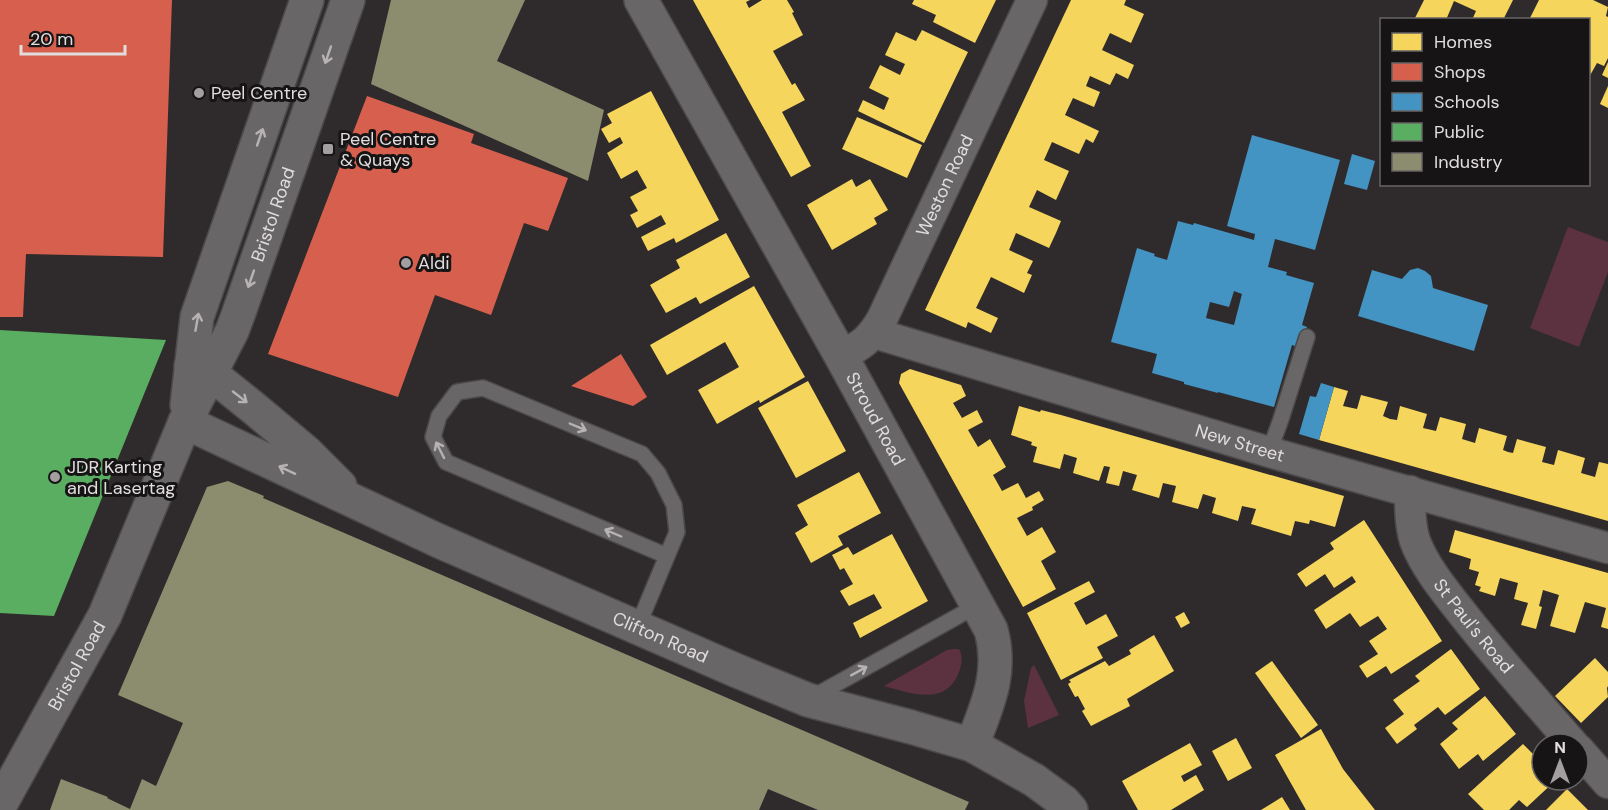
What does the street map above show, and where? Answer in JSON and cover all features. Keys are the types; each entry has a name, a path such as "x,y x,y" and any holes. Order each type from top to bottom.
{"main road":[{"name":"Bristol Road","path":"201,370 197,317 307,0"},
{"name":"Bristol Road","path":"0,805 105,615 185,422 201,370 232,331 348,0"},
{"name":"Stroud Road","path":"641,0 992,630 996,667 989,701 972,745"},
{"name":"Clifton Road","path":"201,370 256,410 306,452 359,504"},
{"name":"Clifton Road","path":"185,422 439,541 808,700 972,745"},
{"path":"972,745 1034,780 1064,802 1071,810"}],"street":[{"name":"Weston Road","path":"841,356 860,345 874,333 882,319 1032,0"},
{"name":"New Street","path":"874,333 1269,452 1608,548"},
{"name":"St Paul's Road","path":"1410,491 1410,516 1415,541 1424,560 1444,591 1563,732"},
{"path":"1590,763 1608,783"}],"lane":[{"path":"1269,452 1307,337"},
{"path":"637,628 667,556 676,532 674,505 658,473 642,454 483,388 458,392 439,416 433,437 446,462 667,556"},
{"path":"808,700 978,605"}],"shaded area":[{"path":"1568,227 1608,242 1608,272 1579,347 1530,328"},
{"path":"959,649 962,657 959,672 953,683 945,690 926,695 884,686 947,650"},
{"path":"1034,665 1059,715 1028,728 1024,701 1031,668"}],"building: Homes":[{"path":"693,0 750,0 746,2 749,8 762,0 787,0 803,35 773,51 792,85 795,83 805,100 782,112 811,166 791,177"},
{"path":"914,0 996,0 975,43 933,22 936,15 912,4"},
{"path":"1071,0 1126,0 1124,5 1144,14 1131,43 1110,33 1102,50 1134,65 1128,79 1116,73 1110,85 1090,76 1086,86 1100,92 1094,107 1073,98 1065,115 1099,131 1093,143 1086,139 1079,154 1052,142 1044,160 1069,171 1056,200 1037,190 1029,207 1061,221 1056,233 1049,248 1016,233 1009,250 1033,261 1027,273 1032,275 1024,293 991,277 976,308 998,318 991,333 968,322 966,328 925,310"},
{"path":"1424,0 1513,0 1504,18 1473,18 1476,11 1454,1 1447,18 1415,18"},
{"path":"1539,0 1593,0 1608,7 1606,16 1608,17 1608,58 1604,66 1597,63 1590,75 1590,18 1530,18"},
{"path":"922,30 968,52 924,143 858,111 863,100 884,110 889,98 869,88 880,65 900,75 905,64 885,55 896,32 916,41"},
{"path":"1608,62 1608,78 1602,75"},
{"path":"1608,86 1608,108 1600,104"},
{"path":"651,91 719,220 676,243 674,238 648,251 641,237 666,224 661,215 637,228 630,215 638,211 630,197 647,188 637,170 621,179 607,153 623,143 620,137 609,143 601,129 612,123 607,114"},
{"path":"857,117 922,145 907,178 842,149"},
{"path":"852,179 856,187 870,179 888,210 874,218 877,224 832,250 807,205"},
{"path":"726,233 750,277 700,304 696,297 666,313 650,285 680,268 676,260"},
{"path":"754,286 805,377 717,424 698,390 739,367 725,342 667,375 650,345"},
{"path":"910,369 961,385 966,396 953,403 962,418 977,410 983,422 968,430 978,447 990,439 1006,467 993,475 1002,491 1018,483 1026,498 1039,491 1044,500 1032,507 1033,510 1017,518 1027,536 1042,527 1056,552 1041,561 1056,589 1023,607 899,383 901,374"},
{"path":"808,381 846,451 796,478 758,408"},
{"path":"1334,387 1348,391 1343,406 1357,409 1361,395 1388,402 1383,416 1390,419 1397,420 1400,406 1427,414 1423,428 1436,431 1440,417 1466,424 1462,439 1475,443 1479,428 1507,436 1503,450 1508,452 1513,453 1517,439 1546,447 1542,462 1554,465 1558,450 1585,458 1581,473 1595,477 1599,462 1608,464 1608,521 1319,440"},
{"path":"1019,406 1061,415 1344,496 1335,527 1310,520 1309,524 1295,521 1291,536 1251,524 1256,509 1242,506 1238,521 1212,513 1216,498 1203,494 1198,509 1172,502 1176,486 1163,483 1159,498 1132,490 1137,475 1123,471 1119,486 1106,483 1110,467 1104,466 1099,481 1073,473 1077,458 1064,454 1060,469 1033,462 1037,447 1031,445 1032,442 1011,435"},
{"path":"859,472 881,513 838,536 843,545 811,563 795,533 808,525 797,505"},
{"path":"1364,520 1442,641 1391,674 1386,666 1367,678 1359,666 1378,654 1369,641 1387,629 1378,616 1360,627 1350,613 1326,629 1314,610 1356,582 1352,576 1334,588 1325,574 1306,587 1297,574 1334,549 1330,543"},
{"path":"1455,530 1608,573 1608,629 1601,627 1606,608 1585,602 1575,633 1550,626 1559,595 1543,590 1539,606 1542,607 1536,629 1521,625 1528,603 1514,599 1518,583 1500,578 1495,596 1479,591 1481,587 1475,585 1479,572 1469,569 1471,559 1449,552"},
{"path":"892,534 928,601 860,638 853,623 882,608 874,594 849,606 840,591 853,584 844,568 840,570 832,555 848,547 853,555"},
{"path":"1089,581 1095,592 1074,603 1086,625 1106,614 1118,636 1097,647 1103,658 1061,680 1027,613"},
{"path":"1184,612 1190,623 1181,628 1175,617"},
{"path":"1154,635 1174,671 1127,699 1130,706 1091,726 1082,711 1085,709 1078,696 1075,697 1068,684 1071,682 1069,680 1105,661 1109,666 1131,654 1129,650"},
{"path":"1451,649 1480,689 1445,715 1438,707 1414,725 1417,729 1397,744 1385,728 1404,714 1393,700 1420,681 1415,676"},
{"path":"1595,658 1608,672 1608,697 1581,723 1555,696"},
{"path":"1272,661 1318,725 1301,738 1255,673"},
{"path":"1485,696 1516,734 1483,761 1478,754 1459,769 1440,744 1458,729 1452,723"},
{"path":"1321,729 1343,769 1375,810 1306,810 1275,755"},
{"path":"1236,738 1252,768 1228,781 1212,751"},
{"path":"1190,743 1202,765 1181,776 1184,782 1196,775 1204,790 1171,810 1138,810 1122,781"},
{"path":"1523,744 1530,751 1530,792 1543,792 1527,807 1519,800 1509,810 1484,810 1468,794"},
{"path":"1564,792 1570,792 1588,810 1546,810"},
{"path":"1282,797 1290,810 1261,810"}],"building: Shops":[{"path":"0,0 172,0 163,257 26,254 23,317 0,317"},
{"name":"Aldi","path":"367,96 474,134 471,143 568,178 548,231 524,223 491,315 435,295 398,397 268,354"},
{"path":"621,354 647,397 633,406 571,386"}],"building: Schools":[{"path":"1252,135 1340,160 1315,250 1275,239 1268,267 1314,283 1302,325 1307,327 1301,348 1292,345 1274,407 1184,384 1184,382 1152,373 1157,354 1111,342 1137,248 1167,260 1178,221 1193,225 1194,223 1254,240 1255,234 1227,226","holes":["1234,291 1242,294 1234,325 1206,318 1210,302 1229,307"]},
{"path":"1352,154 1375,161 1367,190 1344,184"},
{"path":"1418,268 1431,276 1433,288 1488,305 1474,351 1358,316 1372,270 1402,279 1410,270"},
{"path":"1321,383 1334,387 1319,440 1299,434 1310,396 1316,397"}],"building: Public":[{"name":"JDR Karting and Lasertag","path":"0,330 166,340 54,616 0,613"}],"building: Industry":[{"path":"391,0 525,0 497,61 604,110 588,181 371,84"},
{"path":"228,481 969,802 965,810 818,810 768,789 759,810 50,810 61,779 108,797 130,809 142,779 156,786 183,723 118,695 207,487"}],"place":[{"name":"Peel Centre","path":"199,93"},
{"name":"Peel Centre & Quays","path":"328,149"},
{"name":"Aldi","path":"406,263"},
{"name":"JDR Karting and Lasertag","path":"55,477"}]}
